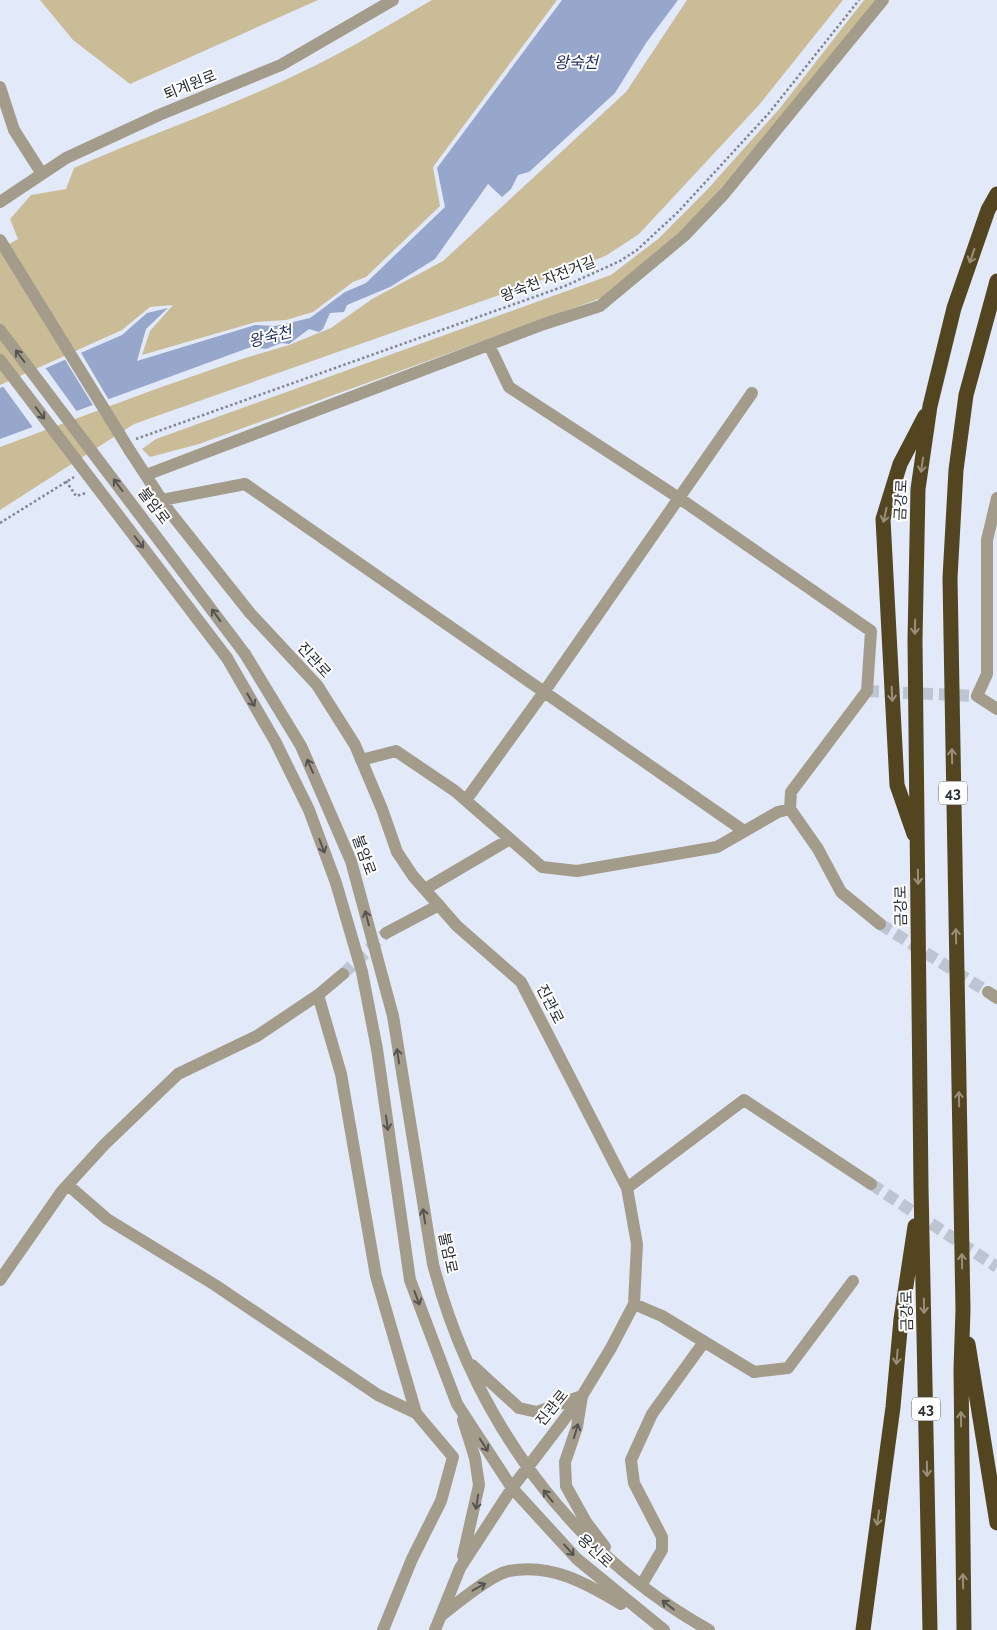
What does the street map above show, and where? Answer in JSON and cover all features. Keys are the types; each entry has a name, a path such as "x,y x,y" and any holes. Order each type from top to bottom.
{"highway":[{"path":"988,210 997,178"},
{"name":"금강로","path":"930,1630 921,1187 915,640 918,489 930,406 954,308 988,210 997,194"},
{"name":"43","path":"964,1630 962,1310 950,578 956,470 966,395 997,281"},
{"path":"918,846 897,785 883,519 900,464 930,406"},
{"path":"863,1630 893,1406 901,1319 921,1187"},
{"path":"962,1310 997,1523"}],"street":[{"name":"퇴계원로","path":"0,202 66,158 159,115 281,65 393,0"},
{"path":"146,476 489,345 600,306 684,236 724,194 883,0"},
{"path":"0,87 14,130 42,174"},
{"name":"진관로","path":"0,240 130,452 162,500 250,613 317,685 355,745 397,852 424,889 457,926 521,982 627,1188 637,1244 634,1304 611,1348 582,1396 526,1468 460,1568 435,1630"},
{"name":"불암로","path":"0,330 244,654 301,746 351,861 393,1016 433,1264 442,1301 481,1393 526,1468 554,1503 597,1549 619,1566"},
{"path":"489,345 508,386 679,498 871,631 867,691 791,792 790,809 818,849 841,892 880,924"},
{"path":"0,360 227,658 275,741 309,810 336,883 362,972 377,1049 410,1280 476,1458 479,1485 475,1510 460,1568"},
{"path":"466,800 544,692 752,393"},
{"path":"162,500 245,484 744,831"},
{"path":"997,498 987,540 987,674 977,696 997,709"},
{"path":"361,760 396,751 466,800 542,867 577,871 717,847 778,812 790,809"},
{"path":"424,889 510,839"},
{"path":"386,933 439,906"},
{"path":"0,1280 68,1185 104,1144 178,1074 257,1036 318,995 343,974"},
{"path":"318,995 341,1074 376,1276 416,1413 453,1457 441,1501 412,1559 383,1630"},
{"path":"627,1188 744,1100 871,1184"},
{"path":"68,1185 107,1219 214,1285 378,1395 416,1413"},
{"path":"634,1304 662,1316 754,1372 788,1368 853,1281"},
{"path":"642,1584 662,1550 662,1537 634,1483 631,1460 652,1414 704,1342"},
{"path":"467,1359 518,1408 537,1412 582,1396 577,1427 565,1462 566,1486 586,1522 619,1566 678,1613 709,1630"},
{"path":"457,1404 512,1488"},
{"name":"용신로","path":"512,1488 577,1559 660,1628"},
{"path":"440,1616 469,1593 508,1571 548,1570 584,1582 660,1628"}],"path":[{"name":"왕숙천 자전거길","path":"148,434 586,277 620,261 658,232 722,166 769,113 859,0"},
{"path":"66,481 76,496"},
{"path":"0,524 46,492"}],"shaded area":[{"path":"40,0 318,0 130,84 73,40"},
{"path":"432,0 557,0 433,167 440,206 366,277 353,282 313,312 286,320 256,322 142,355 150,331 173,305 150,307 122,330 0,385 0,249 18,239 10,219 31,195 66,189 74,168 233,103 304,71 360,42"},
{"path":"687,0 843,0 759,105 639,234 607,255 584,265 134,424 0,510 0,447 153,390 289,345 331,328 372,299 443,261 626,92"},
{"path":"864,0 878,0 686,230 604,297 199,444 150,457 142,449 156,439 611,275 658,239 706,191 780,108"}],"water":[{"name":"왕숙천","path":"562,0 678,0 646,43 615,93 529,172 518,175 511,189 502,197 488,184 435,259 390,287 347,305 344,312 330,313 323,329 319,332 309,329 289,344 281,343 266,349 251,347 0,439 0,388 122,335 147,313 168,308 146,329 137,361 255,325 275,326 310,318 345,292 366,283 445,207 437,168"}],"pier":[{"path":"80,351 110,402 94,407 64,358"},
{"path":"44,366 78,413 34,429 2,385"}],"tunnel":[{"path":"867,691 977,696"},
{"path":"880,924 988,992"},
{"path":"343,974 386,933"},
{"path":"871,1184 997,1267"}]}
